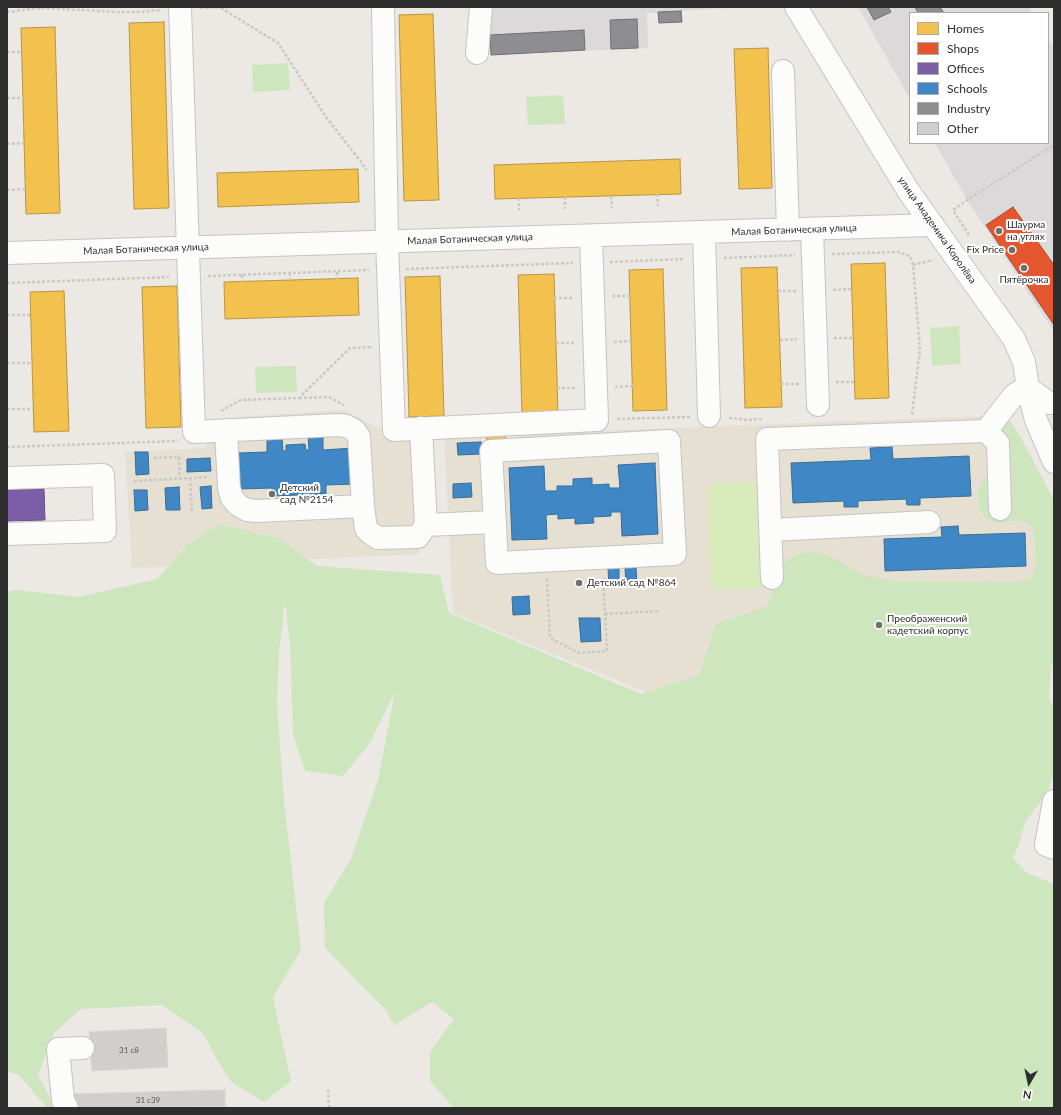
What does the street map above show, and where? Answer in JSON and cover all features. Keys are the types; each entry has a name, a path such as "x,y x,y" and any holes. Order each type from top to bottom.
{"street":[{"path":"383,7 387,241 394,430 597,420 591,236"},
{"path":"476,53 481,7"},
{"name":"улица Академика Королёва","path":"796,7 909,192 1014,339 1024,362 1028,388 1036,420 1054,462"},
{"path":"180,8 194,432 222,422 338,425 346,426 354,430 359,437 360,444 363,506 366,529 378,538 418,537 426,525 421,428"},
{"path":"783,71 788,230"},
{"name":"Малая Ботаническая улица","path":"7,253 933,225"},
{"path":"812,229 818,405"},
{"path":"704,232 709,416"},
{"path":"986,431 1014,395 1022,390 1028,388 1052,406"},
{"path":"222,422 229,488 232,498 238,505 247,510 257,511 363,506"},
{"path":"772,578 767,439 986,431 998,443 1000,509"},
{"path":"669,441 675,554 602,558 497,563 491,451 669,441"},
{"path":"7,478 103,475 105,531 7,534"},
{"path":"426,525 494,522"},
{"path":"771,530 929,522"},
{"path":"1054,801 1046,845 1054,848"},
{"path":"67,1108 63,1100 58,1049 83,1048"}],"path":[{"path":"119,7 119,12"},
{"path":"7,12 40,8 138,12 180,8 231,7"},
{"path":"221,8 278,43 326,117 362,163 368,176"},
{"path":"7,52 22,52"},
{"path":"7,98 23,98"},
{"path":"7,144 24,143"},
{"path":"969,235 953,210 1054,145"},
{"path":"7,190 26,189"},
{"path":"657,194 658,206"},
{"path":"611,196 612,208"},
{"path":"565,197 566,209"},
{"path":"519,198 520,210"},
{"path":"7,283 898,252 910,256 913,266 920,350 912,414"},
{"path":"913,266 933,260"},
{"path":"337,272 338,279"},
{"path":"290,273 290,280"},
{"path":"242,275 242,282"},
{"path":"7,315 30,315"},
{"path":"222,422 223,409 241,400 299,398 350,348 391,347"},
{"path":"7,363 32,363"},
{"path":"7,409 33,409"},
{"path":"597,420 709,416"},
{"path":"7,447 184,441 194,432"},
{"path":"154,458 179,457 180,479"},
{"path":"134,481 229,477"},
{"path":"190,478 192,512"},
{"path":"546,561 550,638 579,653 607,651 602,558"},
{"path":"605,614 660,612"},
{"path":"328,1090 329,1108"}],"shaded area":[{"path":"492,7 729,7 682,11 682,22 659,23 658,13 647,13 648,48 491,55 490,35"},
{"path":"858,7 1029,7 1032,12 909,12 909,97"},
{"path":"1049,41 1054,49 1054,332 967,200 936,144 1049,144"},
{"name":"Детский сад №2154","path":"344,410 399,438 413,438 419,554 132,568 125,452 206,448 210,431 235,417"},
{"name":"Преображенский кадетский корпус","path":"985,416 1054,517 1009,841 453,613 444,436 483,435 483,448 518,446 517,434"}],"green space":[{"path":"288,63 290,90 253,92 252,65"},
{"path":"563,95 565,124 528,125 526,97"},
{"path":"959,326 961,364 932,366 930,328"},
{"path":"296,366 297,392 256,393 255,367"},
{"path":"988,409 1001,410 1006,414 1020,436 1054,500 1054,660 1051,668 1049,699 1054,707 1054,772 1048,792 1025,822 1019,845 1013,858 1027,873 1054,884 1054,1108 454,1108 430,1081 430,1052 454,1019 432,1002 394,1025 385,1009 325,948 324,903 351,859 378,780 395,692 370,743 343,776 305,771 293,734 290,644 285,602 279,651 277,704 284,801 301,950 273,997 291,1081 264,1102 231,1082 217,1060 203,1033 162,1005 81,1009 54,1033 38,1075 56,1108 47,1108 19,1075 7,1071 7,592 16,590 79,597 157,579 187,545 220,524 280,539 317,566 440,575 449,613 641,694 699,675 716,624 767,606 778,571 786,561 797,554 809,552 821,553 866,576 892,581 1018,582 1030,578 1036,567 1033,528 1023,521 1000,523 989,521 981,513 977,492 994,463 984,420 984,413"},
{"path":"751,482 758,485 760,491 764,576 763,584 756,588 721,589 713,587 711,580 707,493 709,486 716,483"}],"building: Homes":[{"path":"433,14 439,200 404,201 399,15"},
{"path":"164,22 169,208 134,209 129,23"},
{"path":"55,27 60,213 26,214 21,28"},
{"path":"768,48 772,188 739,189 734,49"},
{"path":"680,159 681,194 495,199 494,165"},
{"path":"358,169 359,202 218,207 217,173"},
{"path":"885,263 889,398 855,399 851,264"},
{"path":"777,267 782,407 745,408 741,268"},
{"path":"663,269 667,410 633,411 629,270"},
{"path":"554,274 558,414 522,415 518,275"},
{"path":"440,276 444,416 409,417 405,277"},
{"path":"358,278 359,315 225,319 224,282"},
{"path":"177,286 181,427 146,428 142,287"},
{"path":"64,291 69,431 34,432 30,292"},
{"path":"505,430 506,444 487,445 486,431"}],"building: Shops":[{"path":"1013,207 1054,265 1054,325 986,225"}],"building: Offices":[{"path":"44,489 45,520 7,521 7,490"}],"building: Schools":[{"path":"323,435 323,450 353,448 354,484 326,485 326,494 272,496 272,488 240,489 239,453 267,452 267,438 282,438 283,451 286,451 286,445 305,444 306,450 309,450 308,436"},
{"path":"481,442 481,454 458,455 457,443"},
{"path":"892,447 893,459 969,456 971,496 920,498 920,505 907,505 906,499 858,501 858,507 844,507 844,501 793,503 791,463 871,460 870,448"},
{"path":"135,452 148,452 149,474 136,475"},
{"path":"210,458 211,471 187,472 187,459"},
{"path":"655,463 658,534 622,536 621,512 611,512 611,516 593,517 594,523 575,524 575,518 558,519 558,514 546,515 547,539 512,540 509,468 544,466 545,491 557,491 557,486 573,486 573,479 592,478 592,485 609,484 609,488 620,488 618,465"},
{"path":"471,483 472,497 453,498 453,484"},
{"path":"211,486 212,508 202,509 200,487"},
{"path":"179,487 180,510 166,510 165,488"},
{"path":"134,490 147,490 148,510 135,511"},
{"path":"958,526 959,535 1025,533 1026,566 885,571 884,539 942,537 941,527"},
{"path":"619,567 619,585 609,585 608,568"},
{"path":"625,567 636,567 637,585 626,585"},
{"path":"529,596 530,614 513,615 512,597"},
{"path":"579,618 600,618 601,641 581,642"}],"building: Industry":[{"path":"867,7 888,7 891,12 874,20"},
{"path":"915,7 940,7 943,12 918,12"},
{"path":"681,11 682,22 659,23 658,12"},
{"path":"637,19 638,48 611,49 610,20"},
{"path":"584,30 585,50 491,55 490,35"}],"building: Other":[{"path":"166,1028 168,1067 92,1071 89,1032"},
{"path":"225,1090 225,1106 72,1108 71,1094"}],"place":[{"name":"Шаурма на углях","path":"999,231"},
{"name":"Fix Price","path":"1012,250"},
{"name":"Пятёрочка","path":"1024,268"},
{"name":"Детский сад №2154","path":"272,494"},
{"name":"Детский сад №864","path":"579,583"},
{"name":"Преображенский кадетский корпус","path":"879,625"}]}
